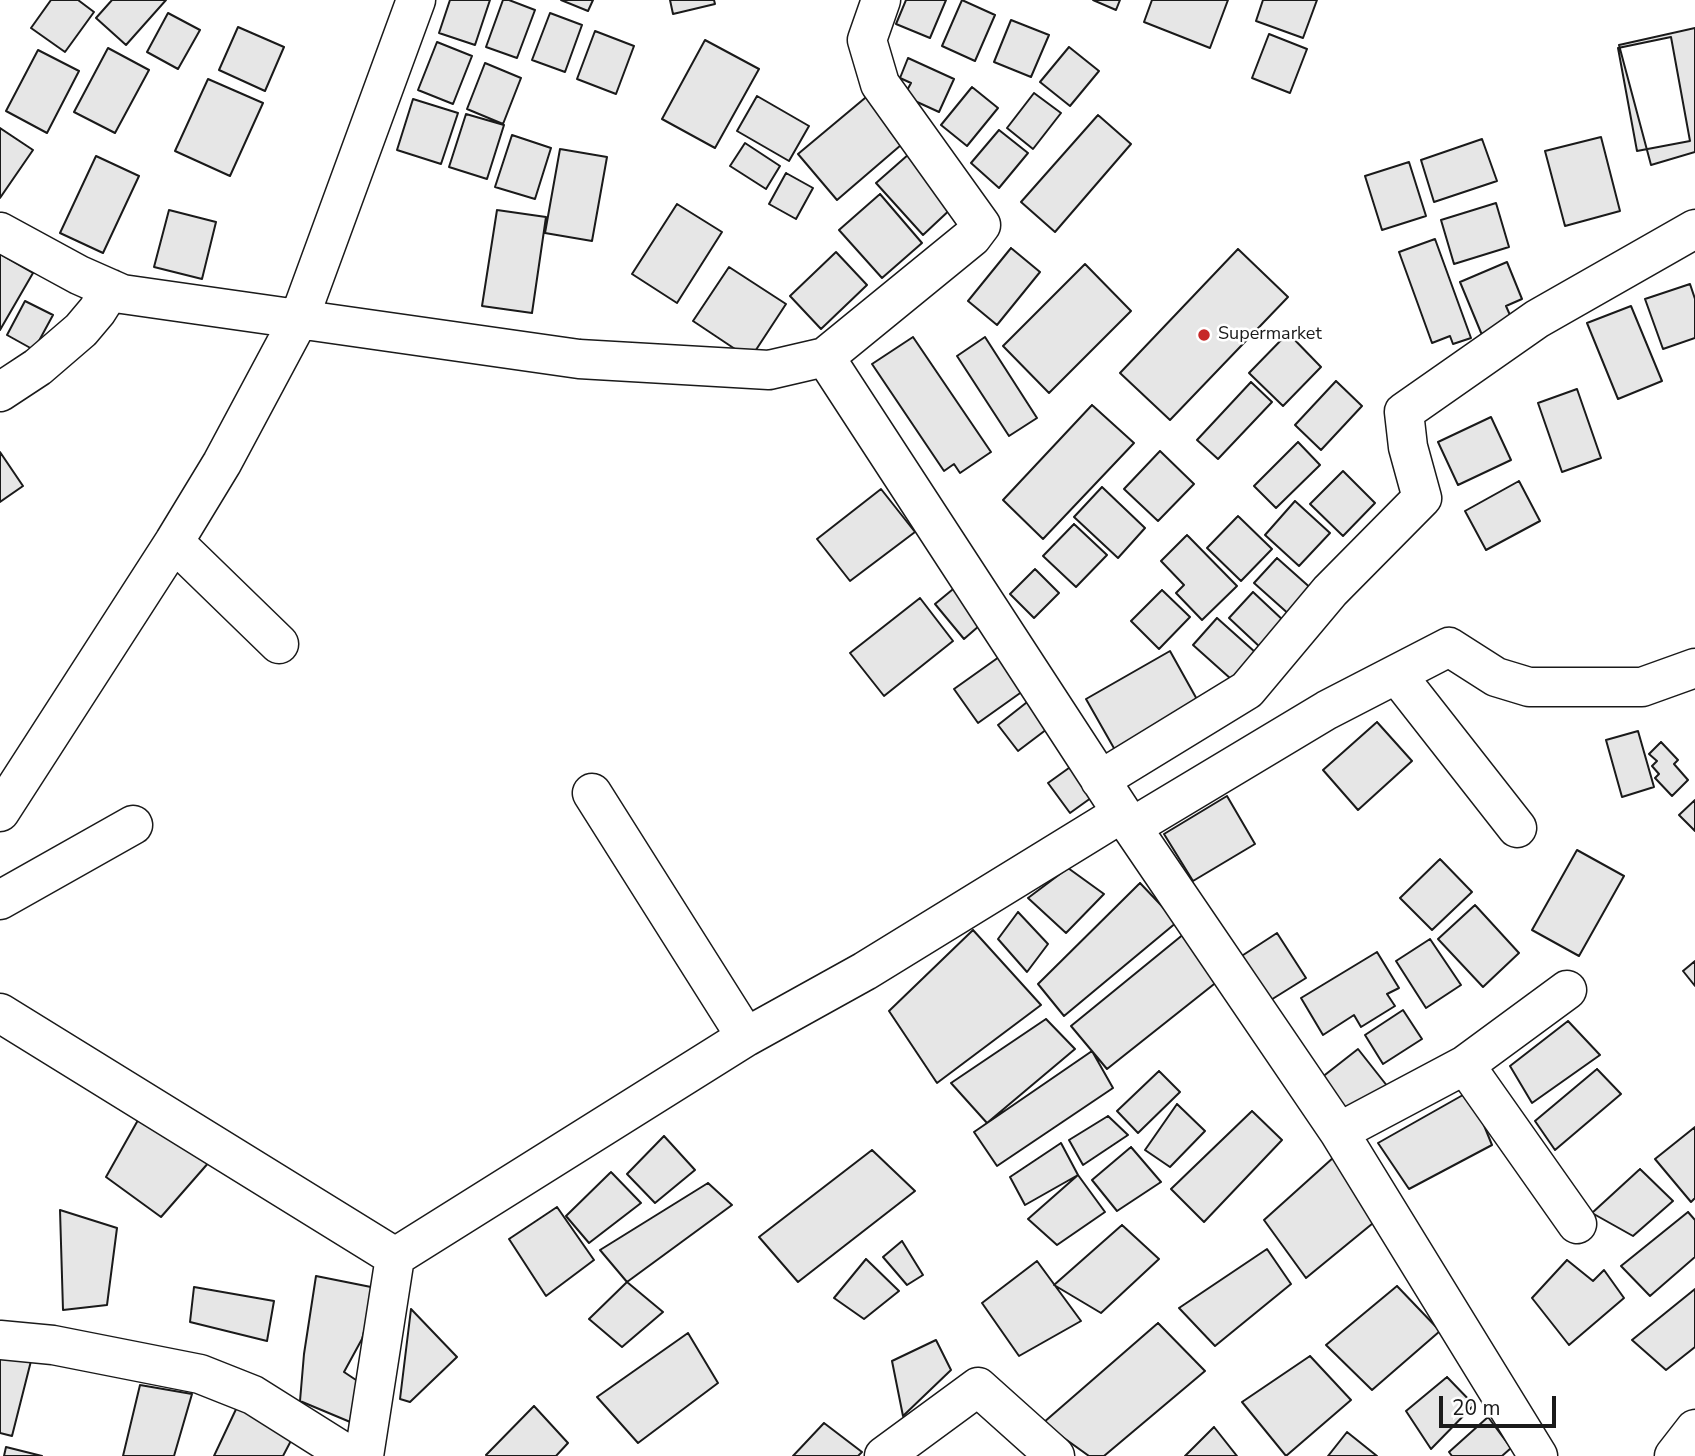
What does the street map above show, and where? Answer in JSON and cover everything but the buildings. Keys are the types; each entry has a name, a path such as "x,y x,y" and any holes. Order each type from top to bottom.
{"street":[{"path":"0,812 222,463 299,319 416,0"},
{"path":"0,232 79,275 121,294 579,359 769,369 825,357 972,237 981,225 880,84 867,40 881,0"},
{"path":"1100,780 1247,690 1330,590 1422,498 1408,447 1404,412 1537,319 1695,229"},
{"path":"0,392 38,367 81,330 111,289"},
{"path":"825,357 1100,780 1339,1132 1538,1456"},
{"path":"174,542 279,644"},
{"path":"364,1456 395,1257 746,1037 1127,820 1326,710 1449,646 1496,677 1529,687 1642,687 1695,668"},
{"path":"1397,675 1517,828"},
{"path":"592,793 746,1037"},
{"path":"0,900 133,825"},
{"path":"1339,1132 1465,1065 1567,990"},
{"path":"0,1013 395,1257"},
{"path":"1465,1065 1577,1224"},
{"path":"0,1340 53,1345 200,1374 253,1395 350,1456"},
{"path":"884,1456 978,1387 1055,1456"},
{"path":"1674,1456 1695,1429"}],"place":[{"name":"Supermarket","path":"1204,335"}]}
